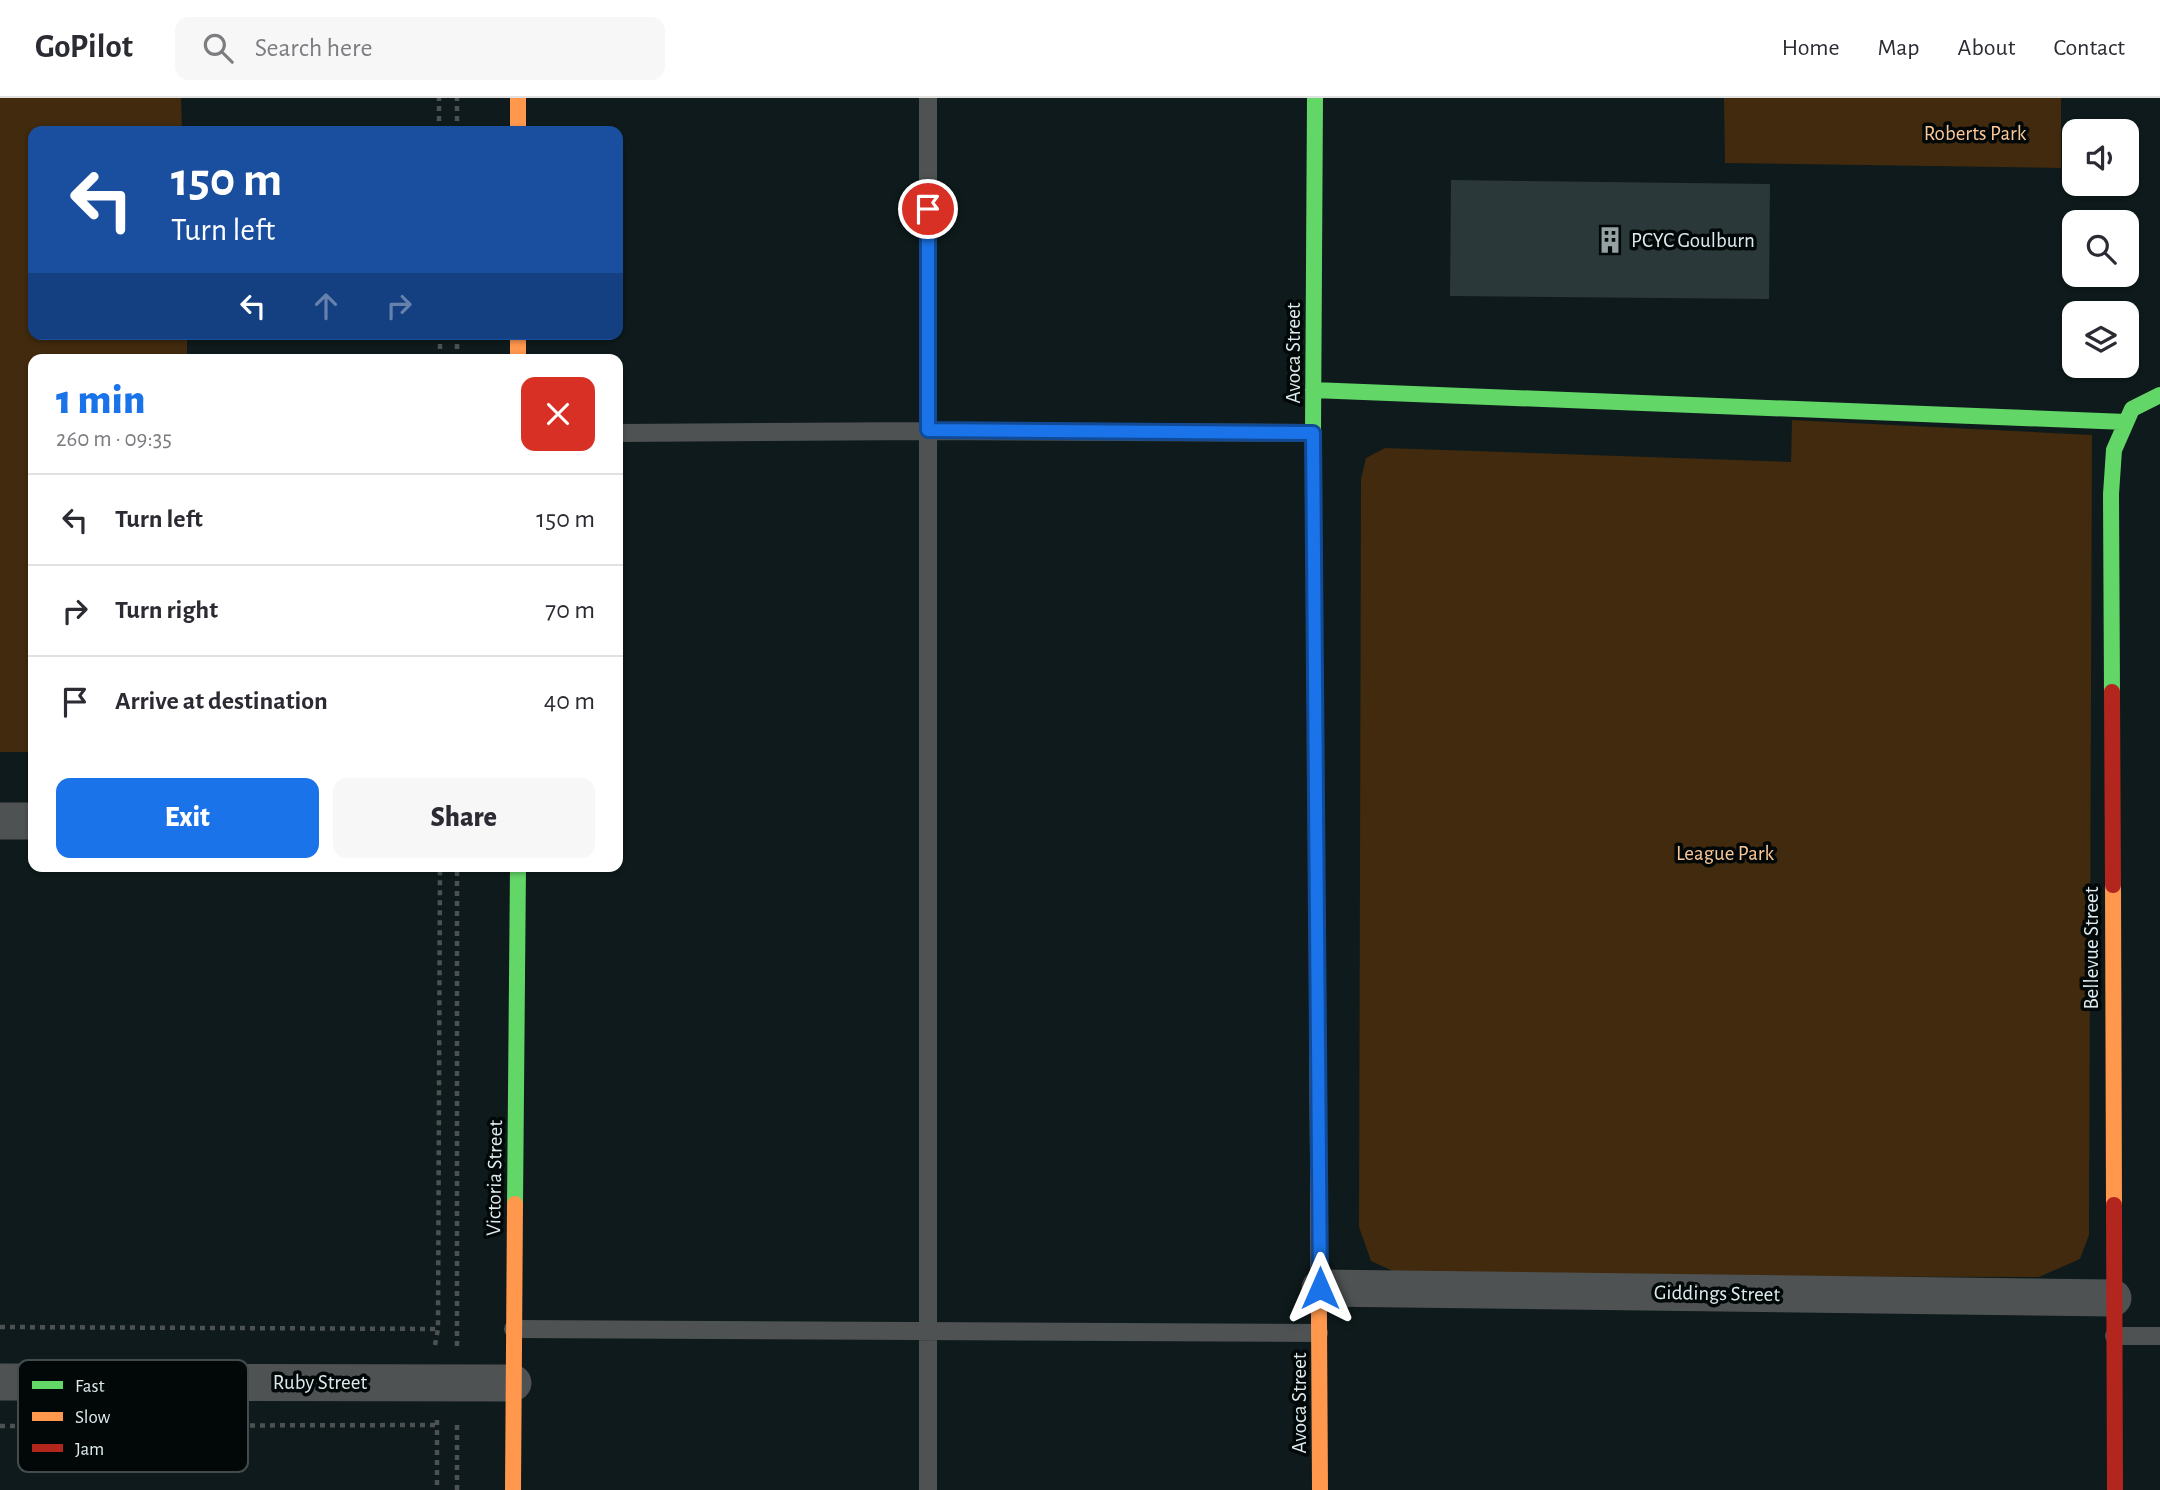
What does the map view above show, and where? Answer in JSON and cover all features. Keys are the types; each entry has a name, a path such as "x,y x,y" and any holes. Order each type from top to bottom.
{"street":[{"path":"518,98 518,126"},
{"name":"Avoca Street","path":"1315,98 1313,433 1320,1490"},
{"path":"1313,390 2129,415 2160,395"},
{"name":"Bellevue Street","path":"2115,1490 2111,494 2114,450 2129,415"},
{"path":"0,821 28,821"},
{"name":"Victoria Street","path":"513,1490 518,872"},
{"name":"Giddings Street","path":"1320,1288 2113,1298"},
{"name":"Ruby Street","path":"0,1382 18,1382"},
{"name":"Ruby Street","path":"248,1383 513,1383"}],"lane":[{"path":"928,98 928,1490"},
{"path":"623,433 928,430 1313,433"},
{"path":"513,1329 1320,1333"},
{"path":"2114,1336 2160,1336"}],"path":[{"path":"439,98 439,126"},
{"path":"457,98 457,126"},
{"path":"437,1490 438,1425 447,1383 434,1346 438,1329 440,872"},
{"path":"457,872 447,1383 457,1490"},
{"path":"0,1327 438,1329"},
{"path":"248,1425 438,1425"},
{"path":"0,1426 18,1426"}],"green space":[{"path":"0,98 181,98 182,126 28,126 28,340 187,340 187,354 28,354 28,752 0,752"},
{"name":"Roberts Park","path":"1724,98 2061,98 2061,168 1725,163"},
{"name":"League Park","path":"1792,420 2092,435 2089,1235 2080,1259 2039,1277 1404,1276 1371,1261 1359,1227 1361,479 1366,458 1385,448 1791,462"}],"building":[{"name":"PCYC Goulburn","path":"1451,180 1770,184 1769,299 1450,296"}],"traffic: fast":[{"path":"1315,98 1315,688"},
{"path":"1313,390 2126,422"},
{"path":"2112,692 2111,494 2114,450 2132,409 2160,395"},
{"path":"515,1204 518,872"}],"traffic: slow":[{"path":"518,98 518,126"},
{"path":"518,340 518,354"},
{"path":"2113,885 2114,1205"},
{"path":"1317,982 1320,1490"},
{"path":"513,1490 515,1204"}],"traffic: jam":[{"path":"1315,688 1317,982"},
{"path":"2112,692 2113,885"},
{"path":"2114,1205 2115,1490"}],"place":[{"name":"PCYC Goulburn","path":"1610,240"}],"route":[{"path":"928,209 928,430 1313,433 1320,1288"}]}
